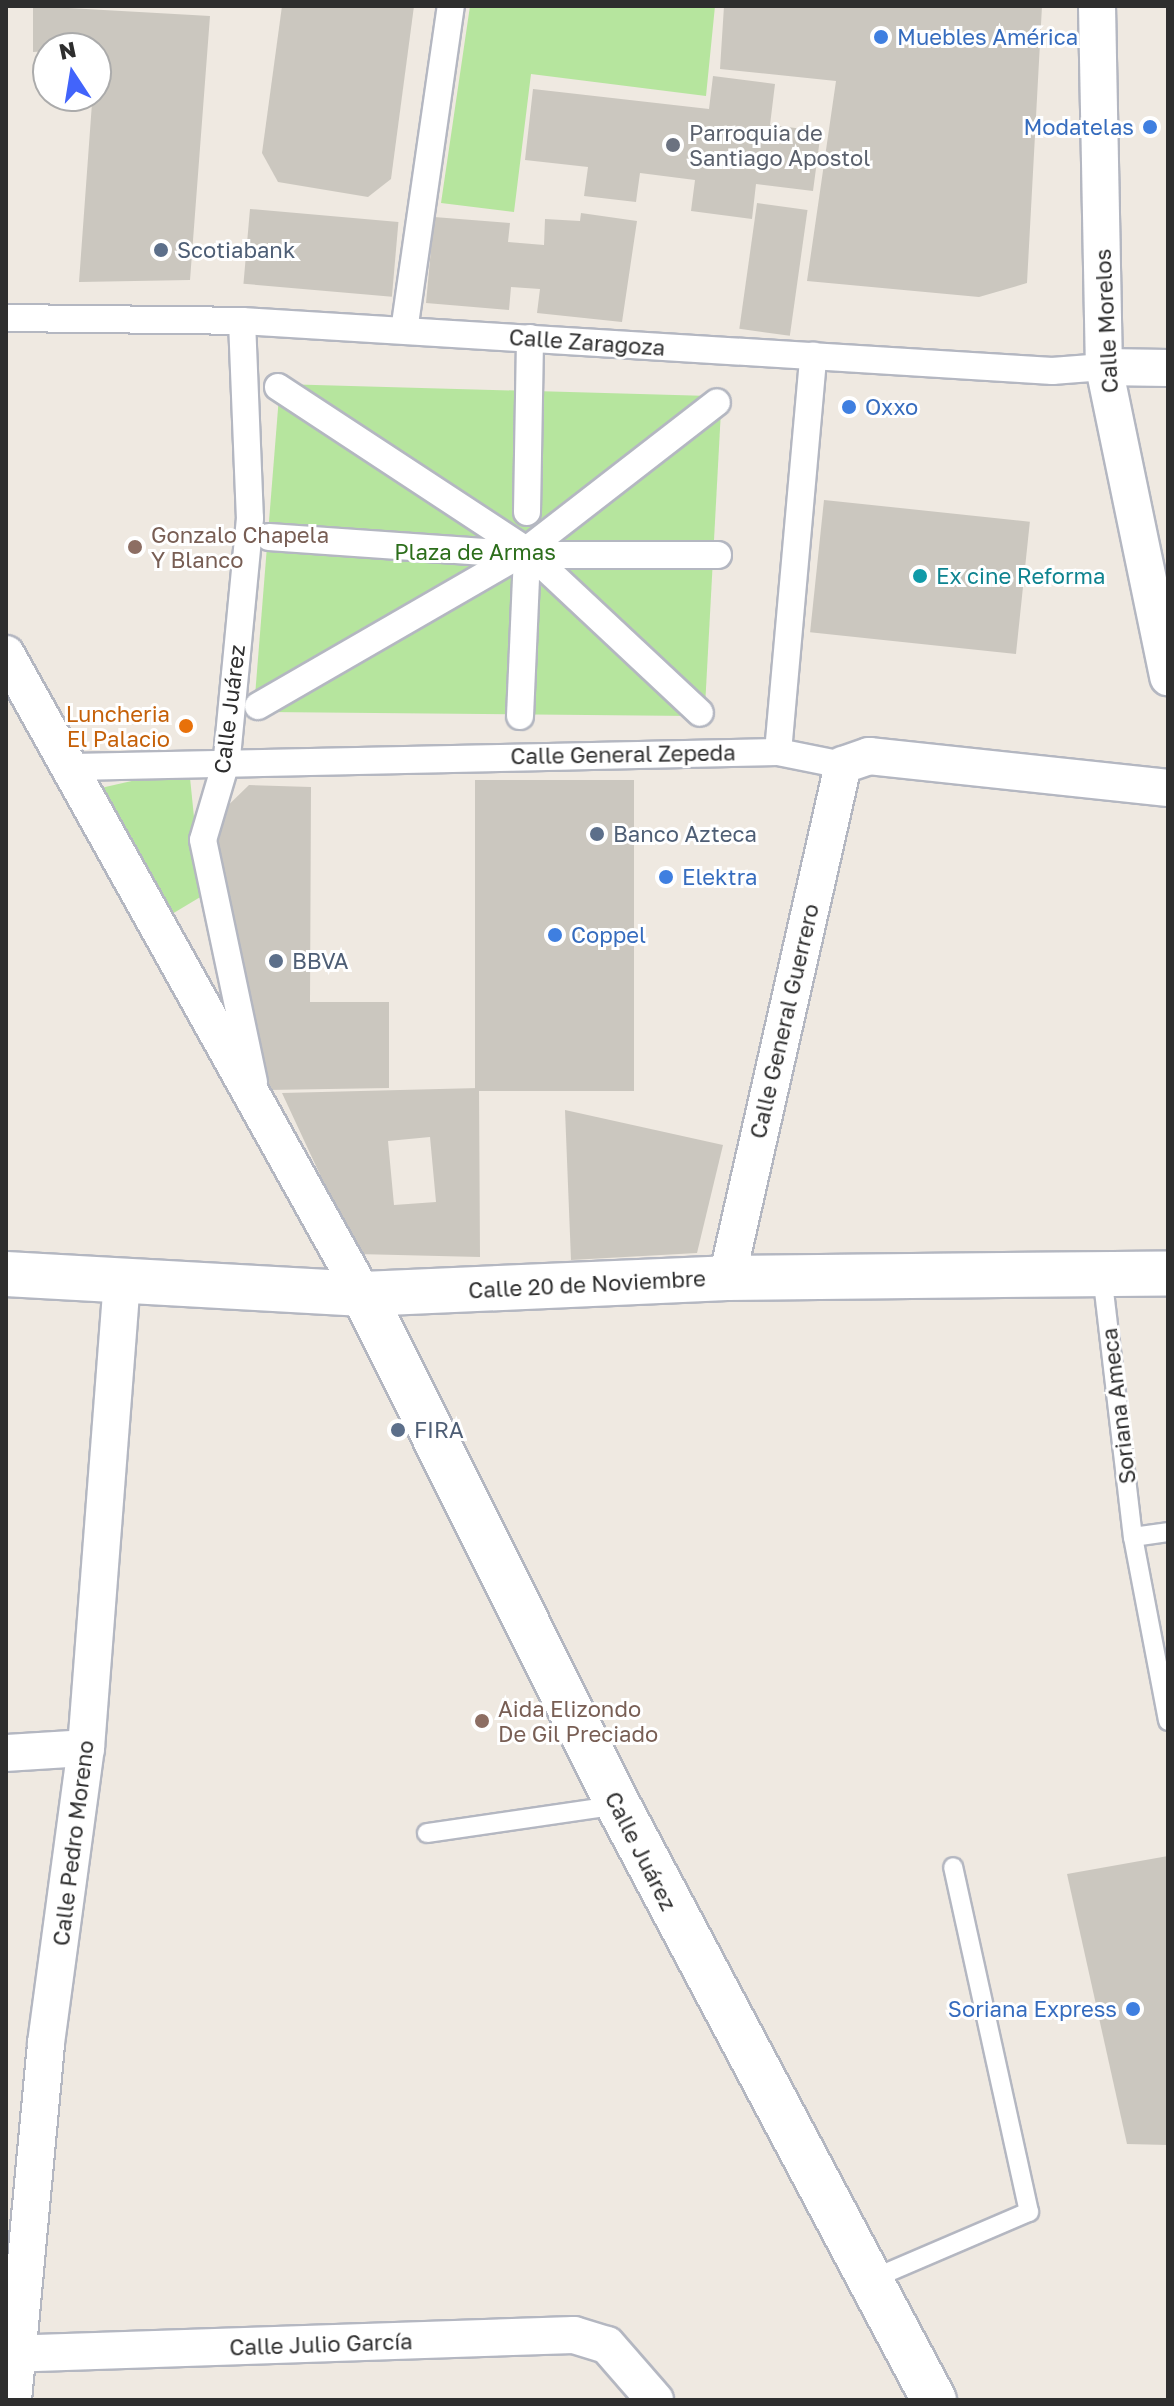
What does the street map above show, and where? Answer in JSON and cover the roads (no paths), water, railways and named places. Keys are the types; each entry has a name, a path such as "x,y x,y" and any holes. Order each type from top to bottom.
{"street":[{"path":"410,331 405,324 451,6"},
{"name":"Calle Morelos","path":"1097,6 1104,367 1168,677"},
{"name":"Calle Zaragoza","path":"6,318 242,321 1052,371 1104,367 1168,368"},
{"name":"Calle Juárez","path":"242,321 250,518 227,759 203,840 256,1089"},
{"path":"527,512 530,338"},
{"path":"778,752 813,356"},
{"path":"278,387 526,554 700,713"},
{"path":"258,706 526,554 717,402"},
{"path":"269,537 526,554 718,555"},
{"path":"520,716 526,554"},
{"path":"6,654 256,1089 363,1294"},
{"name":"Calle General Zepeda","path":"73,767 227,759 778,752 843,765 869,756 1168,788"},
{"name":"Calle General Guerrero","path":"727,1278 843,765"},
{"name":"Calle 20 de Noviembre","path":"6,1274 122,1284 363,1294 727,1278 1168,1273"},
{"name":"Calle Pedro Moreno","path":"13,2400 12,2354 46,2043 86,1748 122,1284"},
{"name":"Calle Juárez","path":"363,1294 618,1805 868,2281 934,2400"},
{"path":"6,1753 86,1748"},
{"name":"Calle Julio García","path":"12,2354 574,2335 607,2345 627,2363 655,2400"}],"lane":[{"name":"Soriana Ameca","path":"1102,1274 1133,1537 1168,1721"},
{"path":"1133,1537 1168,1532"},
{"path":"427,1833 618,1805"},
{"path":"868,2281 1029,2212 953,1867"}],"place":[{"name":"Muebles América","path":"881,37"},
{"name":"Modatelas","path":"1150,127"},
{"name":"Parroquia de Santiago Apostol","path":"673,145"},
{"name":"Scotiabank","path":"161,250"},
{"name":"Oxxo","path":"849,407"},
{"name":"Gonzalo Chapela Y Blanco","path":"135,547"},
{"name":"Ex cine Reforma","path":"920,576"},
{"name":"Luncheria El Palacio","path":"186,726"},
{"name":"Banco Azteca","path":"597,834"},
{"name":"Elektra","path":"666,877"},
{"name":"Coppel","path":"555,935"},
{"name":"BBVA","path":"276,961"},
{"name":"FIRA","path":"398,1430"},
{"name":"Aida Elizondo De Gil Preciado","path":"482,1721"},
{"name":"Soriana Express","path":"1133,2009"}],"park label":[{"name":"Plaza de Armas","path":"475,552"}]}
